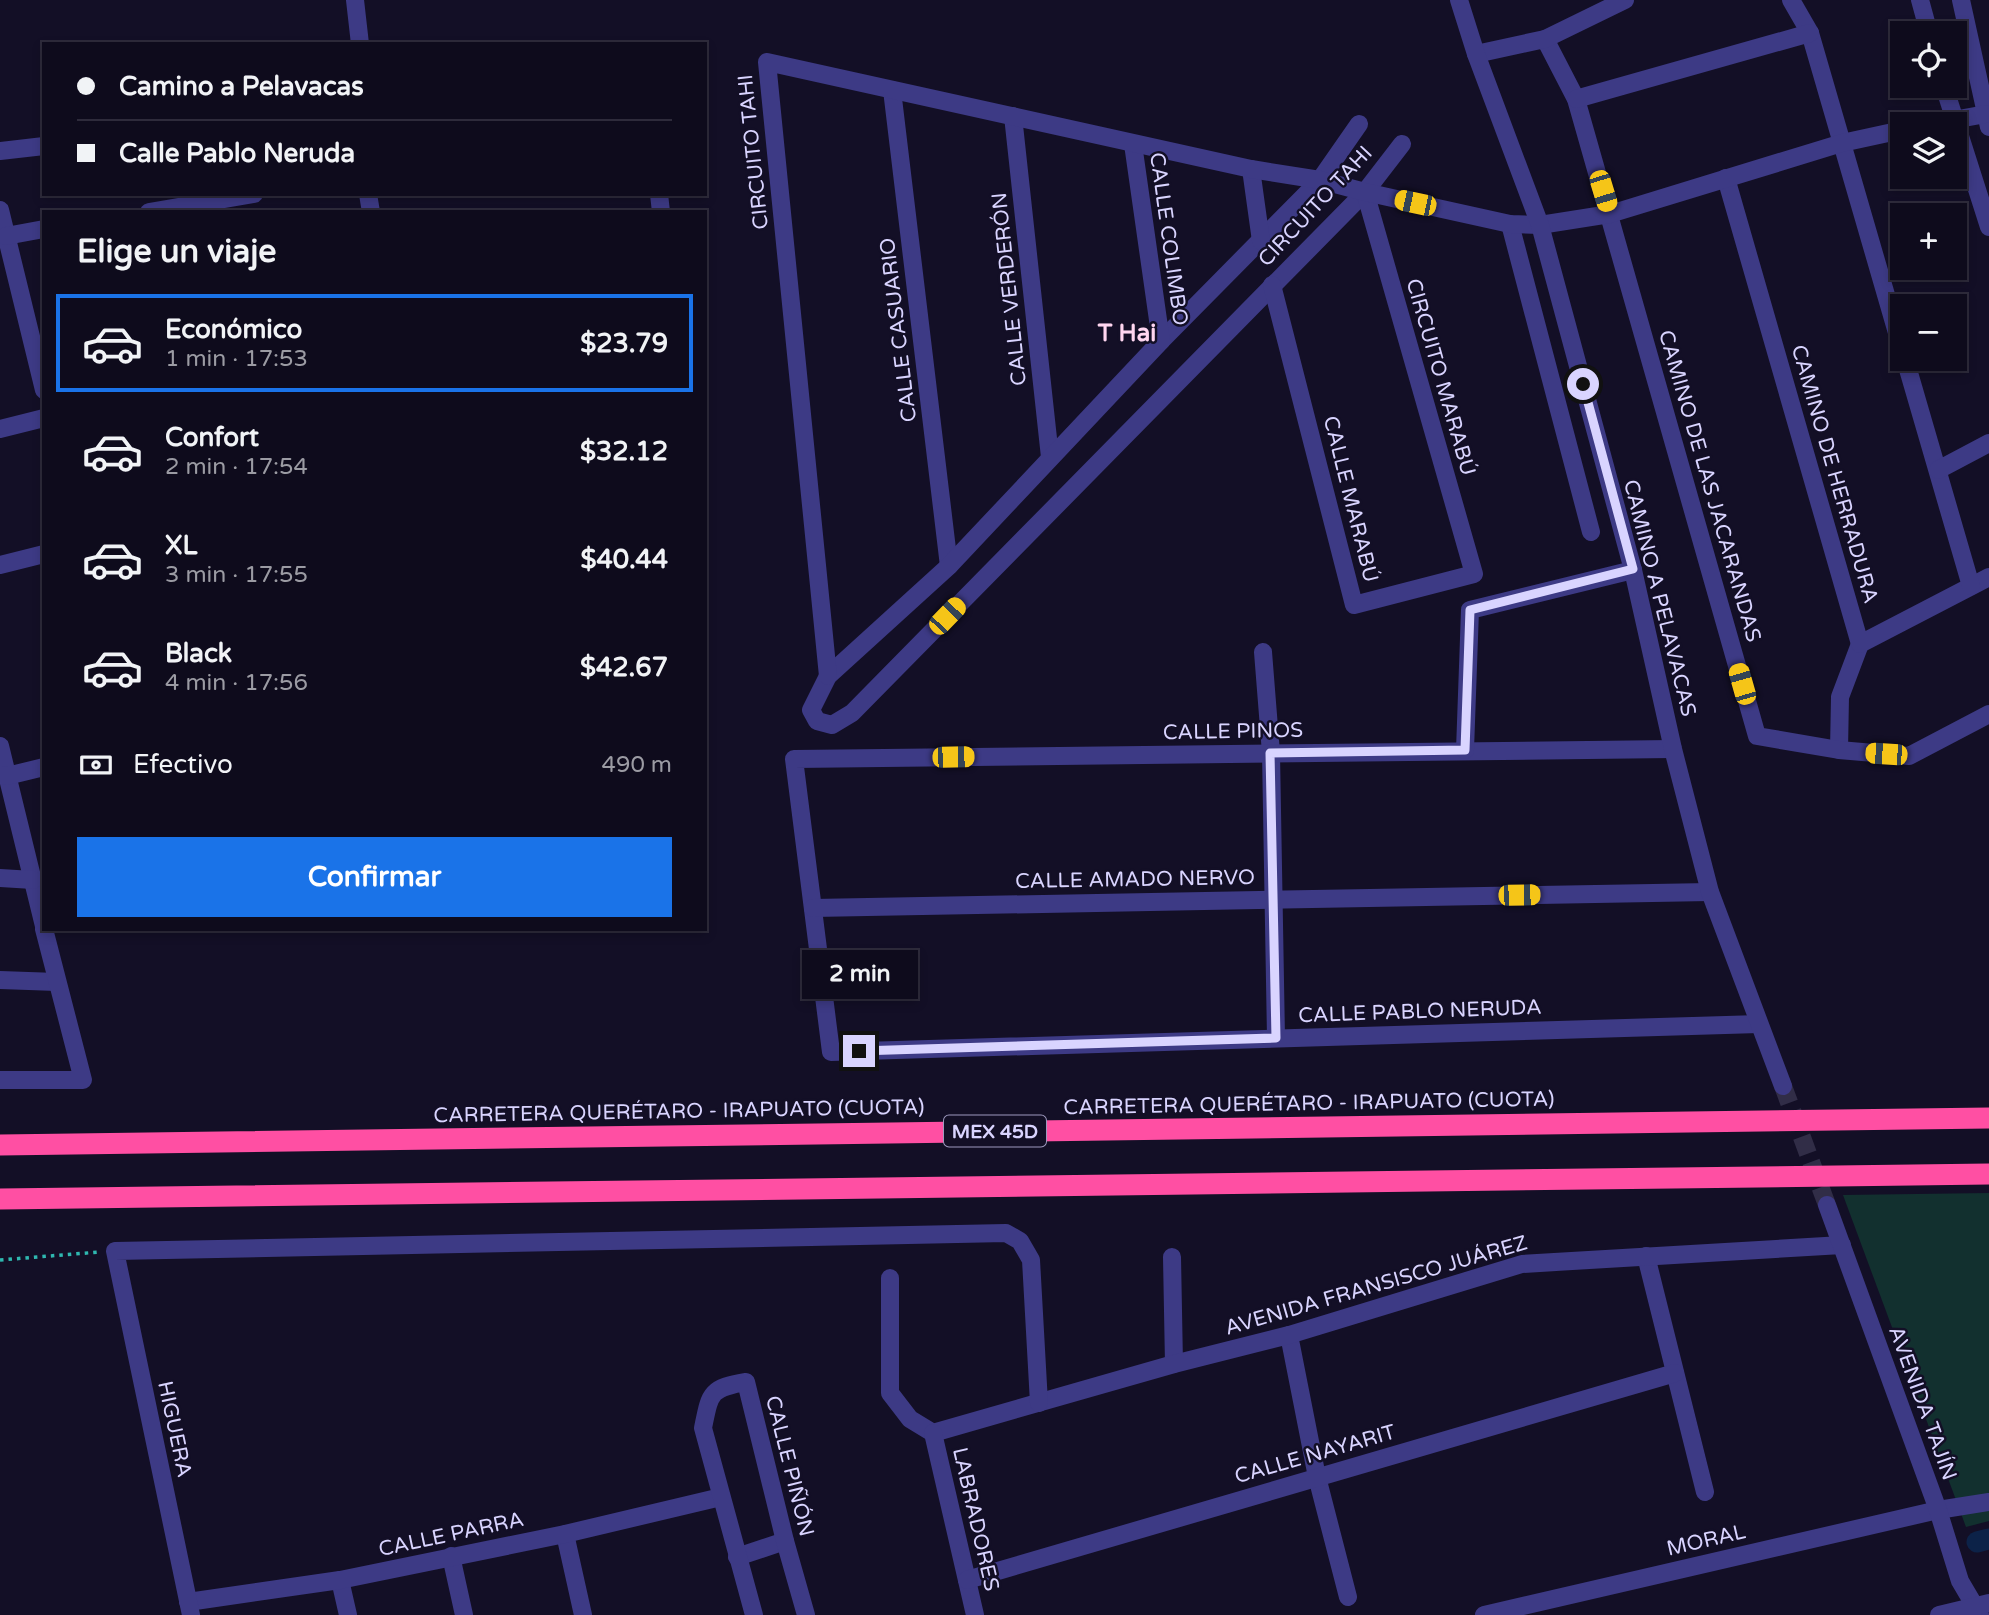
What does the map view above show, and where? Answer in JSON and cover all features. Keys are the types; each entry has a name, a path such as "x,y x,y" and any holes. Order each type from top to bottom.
{"highway":[{"name":"CARRETERA QUERÉTARO - IRAPUATO (CUOTA)","path":"0,1142 57,1144 1989,1118"},
{"path":"0,1199 1989,1174"},
{"path":"0,1205 61,1198"}],"street":[{"path":"355,0 360,42"},
{"name":"CAMINO A PELAVACAS","path":"1459,0 1476,54 1540,225 1633,569 1673,749 1710,892 1783,1086"},
{"path":"1476,54 1545,39 1625,0"},
{"path":"1791,0 1810,33 1890,309"},
{"path":"1920,0 1926,21"},
{"path":"1961,0 1987,121 1967,120"},
{"path":"1576,99 1810,33"},
{"name":"CAMINO DE LAS JACARANDAS","path":"1545,39 1576,99 1757,736 1839,750 1909,756 1989,714"},
{"path":"1970,41 1989,48"},
{"name":"CIRCUITO TAHI","path":"828,676 767,62 1133,144 1251,169 1320,180"},
{"name":"CALLE CASUARIO","path":"892,90 949,566"},
{"name":"CALLE VERDERÓN","path":"1013,116 1050,457"},
{"name":"CIRCUITO TAHI","path":"1359,124 1320,180 1161,341 949,566 828,676 811,710 817,721 832,725 852,713 1365,192 1402,144"},
{"path":"1320,180 1510,224 1540,225 1610,214 1842,143 1890,133"},
{"name":"CALLE COLIMBO","path":"1133,144 1161,341"},
{"path":"0,151 42,146"},
{"path":"1967,162 1989,227"},
{"path":"1251,169 1261,241"},
{"name":"CAMINO DE HERRADURA","path":"1726,178 1860,644 1989,577"},
{"name":"CIRCUITO MARABÚ","path":"1365,192 1474,574"},
{"path":"161,210 241,196"},
{"path":"0,210 42,382"},
{"path":"1510,224 1591,531"},
{"path":"6,236 42,229"},
{"name":"CALLE MARABÚ","path":"1272,285 1354,605 1474,574"},
{"path":"1909,371 1971,586"},
{"path":"0,429 42,418"},
{"path":"1938,470 1989,443"},
{"path":"0,565 42,554"},
{"path":"1465,750 1470,610 1633,569"},
{"path":"1839,750 1840,697 1860,644"},
{"path":"1263,652 1270,753 1276,1038"},
{"path":"0,746 4,776 42,919"},
{"name":"CALLE PINOS","path":"813,908 794,759 1673,749"},
{"path":"4,776 42,767"},
{"path":"0,878 33,880"},
{"name":"CALLE AMADO NERVO","path":"813,908 1710,892"},
{"name":"CALLE PABLO NERUDA","path":"813,908 831,1052 1759,1024"},
{"path":"0,1080 83,1080 45,931"},
{"path":"0,980 57,982"},
{"name":"AVENIDA TAJÍN","path":"1827,1205 1941,1519 1960,1581 1981,1608"},
{"path":"115,1251 1006,1233 1020,1241 1031,1260 1039,1403"},
{"name":"AVENIDA FRANSISCO JUÁREZ","path":"933,1433 1174,1364 1289,1335 1522,1264 1842,1245"},
{"name":"HIGUERA","path":"115,1251 189,1609"},
{"path":"1646,1256 1705,1492"},
{"path":"1172,1257 1174,1364"},
{"path":"890,1278 890,1393 910,1419 933,1433"},
{"path":"1289,1335 1317,1477 1348,1597"},
{"name":"CALLE NAYARIT","path":"967,1580 1675,1373"},
{"name":"CALLE PIÑÓN","path":"754,1615 703,1428 709,1399 725,1385 746,1382 806,1615"},
{"name":"LABRADORES","path":"933,1433 975,1615"},
{"name":"CALLE PARRA","path":"189,1609 565,1534 721,1497"},
{"name":"MORAL","path":"1484,1615 1941,1519 1989,1502"},
{"path":"565,1534 583,1615"},
{"path":"737,1557 785,1541"},
{"path":"451,1556 464,1615"},
{"path":"340,1580 348,1615"},
{"path":"1939,1615 1981,1608"}],"path":[{"path":"0,1260 115,1251"}],"green space":[{"path":"1989,1193 1989,1521 1966,1527 1843,1195"}],"waterway":[{"path":"1977,1542 1989,1539"}],"tunnel":[{"path":"1783,1086 1827,1205"}],"district":[{"name":"T Hai","path":"1127,333"}],"route":[{"path":"859,1051 1276,1038 1270,753 1465,750 1470,610 1633,569 1583,384"}]}
